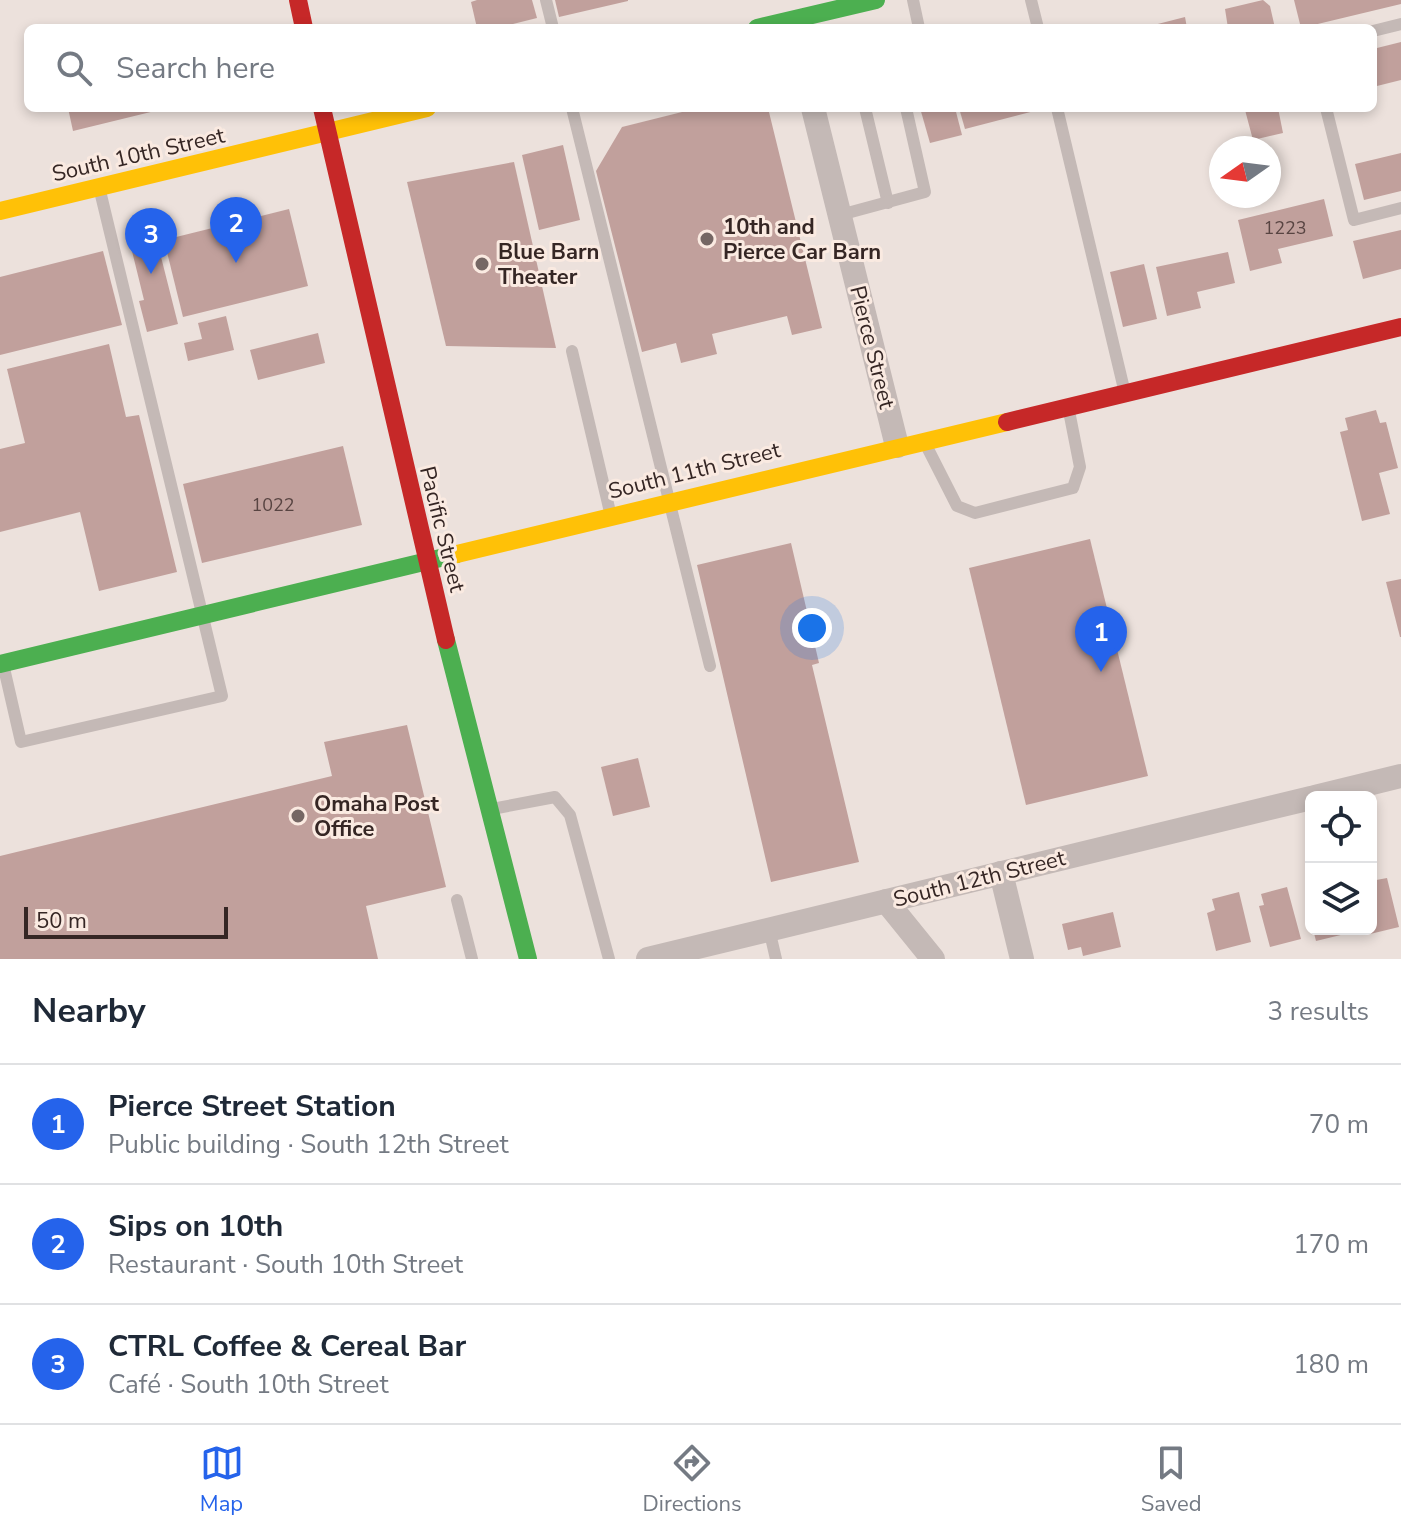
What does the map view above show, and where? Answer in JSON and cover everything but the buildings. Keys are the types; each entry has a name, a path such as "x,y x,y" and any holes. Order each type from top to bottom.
{"street":[{"path":"298,0 303,24"},
{"path":"768,24 791,16 858,10 876,0"},
{"name":"Pacific Street","path":"323,112 425,560 528,959"},
{"name":"South 10th Street","path":"0,211 411,112"},
{"name":"Pierce Street","path":"814,112 897,446"},
{"name":"South 11th Street","path":"1,664 1401,327"},
{"name":"South 12th Street","path":"1341,791 1401,776"},
{"name":"South 12th Street","path":"648,959 1305,800"},
{"path":"1001,873 1022,959"},
{"path":"886,901 933,959"}],"lane":[{"path":"546,0 552,24"},
{"path":"913,0 918,24"},
{"path":"1031,0 1037,24"},
{"path":"1377,30 1401,24"},
{"path":"573,112 710,666"},
{"path":"866,112 888,203"},
{"path":"840,215 925,192 907,112"},
{"path":"1058,112 1124,392"},
{"path":"1327,112 1354,220 1401,208"},
{"path":"1,664 21,742 222,696 100,188"},
{"path":"572,351 611,515"},
{"path":"924,440 957,506 975,513 1054,495 1073,488 1080,467 1068,406"},
{"path":"490,810 555,797 570,815 609,959"},
{"path":"457,900 472,959"},
{"path":"769,929 776,959"}],"traffic: fast":[{"path":"774,24 876,0"},
{"path":"0,664 457,554"},
{"path":"446,640 528,959"}],"traffic: slow":[{"path":"0,211 410,112"},
{"path":"457,554 1007,422"}],"traffic: jam":[{"path":"298,0 303,24"},
{"path":"323,112 446,640"},
{"path":"1007,422 1401,327"}],"place":[{"name":"10th and Pierce Car Barn","path":"707,239"},
{"name":"Sips on 10th","path":"236,263"},
{"name":"Blue Barn Theater","path":"482,264"},
{"name":"CTRL Coffee & Cereal Bar","path":"151,274"},
{"name":"Pierce Street Station","path":"1101,672"},
{"name":"Omaha Post Office","path":"298,816"}]}
